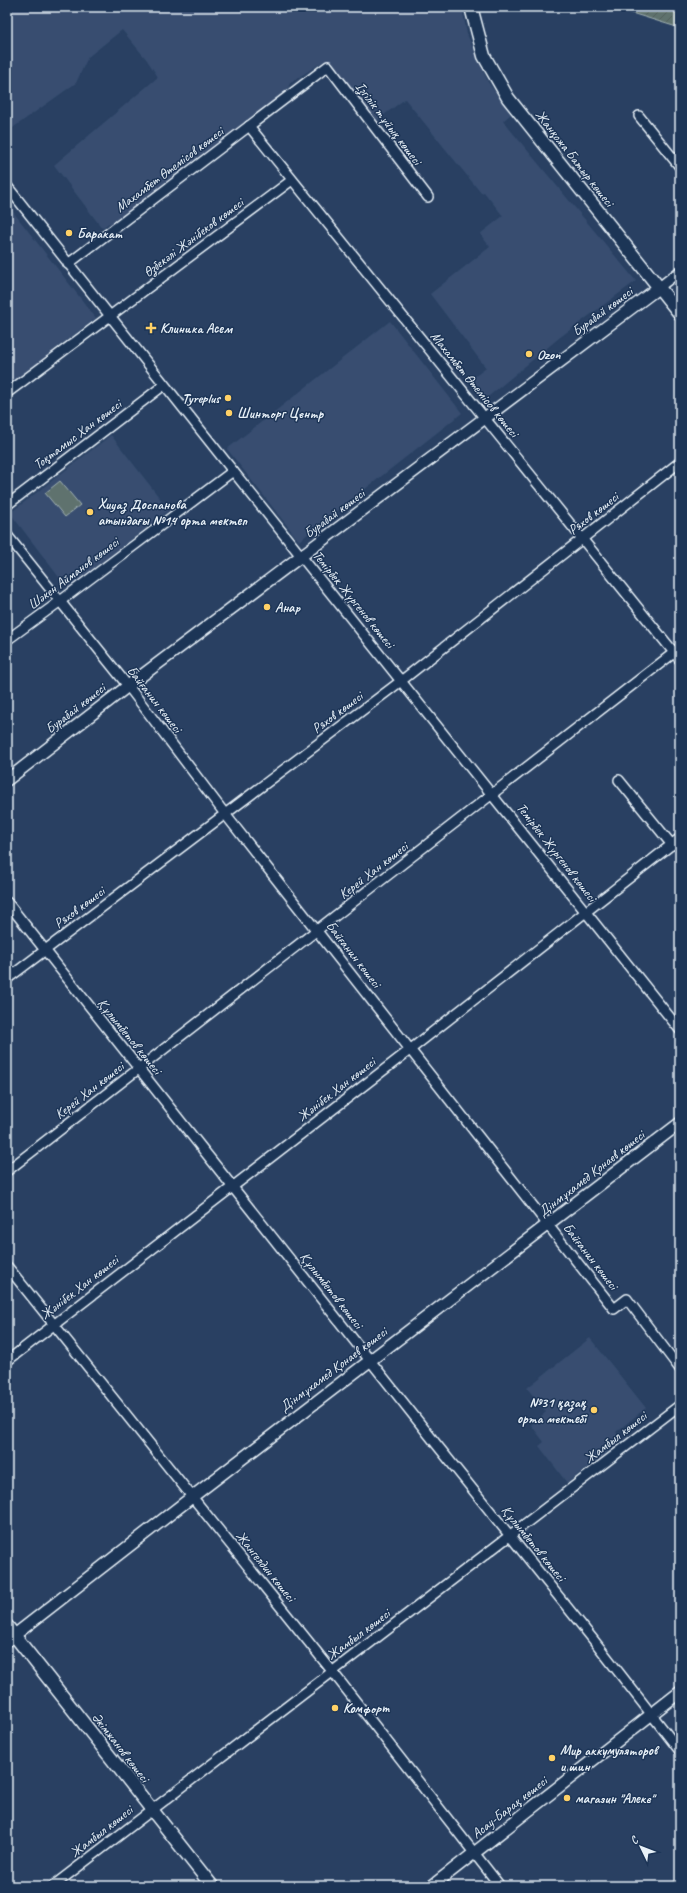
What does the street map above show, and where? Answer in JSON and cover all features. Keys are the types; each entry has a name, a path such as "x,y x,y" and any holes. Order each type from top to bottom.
{"main road":[{"name":"Жанқожа Батыр көшесі","path":"471,7 484,56 508,98 680,314"},
{"name":"Әкімжанов көшесі","path":"9,1634 212,1886"}],"street":[{"name":"Махамбет Өтемісов көшесі","path":"68,264 328,66"},
{"name":"Ізгілік тұйық көшесі","path":"328,66 428,197"},
{"path":"638,116 680,167"},
{"name":"Махамбет Өтемісов көшесі","path":"249,126 582,539 677,650 680,660"},
{"name":"Өзбекәлі Жәнібеков көшесі","path":"7,393 292,180"},
{"name":"Темірбек Жүргенов көшесі","path":"7,186 164,385 493,794 680,1030"},
{"name":"Бурабай көшесі","path":"7,780 128,686 680,271"},
{"name":"Тоқтамыс Хан көшесі","path":"7,505 164,385"},
{"name":"Ряхов көшесі","path":"7,979 401,681 680,462"},
{"name":"Шәкен Айманов көшесі","path":"7,640 233,471"},
{"name":"Байғанин көшесі","path":"7,535 59,602 128,686 225,814 614,1309 627,1300 680,1369"},
{"name":"Керей Хан көшесі","path":"7,1171 318,931 677,650"},
{"path":"618,780 672,845"},
{"name":"Жәнібек Хан көшесі","path":"7,1360 411,1049 680,838"},
{"name":"Құлымбетов көшесі","path":"7,902 680,1751"},
{"name":"Дінмұхамед Қонаев көшесі","path":"9,1634 192,1497 369,1360 549,1225 680,1123"},
{"name":"Жангелдин көшесі","path":"7,1266 332,1671 500,1886"},
{"name":"Жамбыл көшесі","path":"53,1886 680,1405"},
{"name":"Асау-Барақ көшесі","path":"432,1886 680,1692"}],"shaded area":[{"path":"7,7 462,7 467,34 488,82 511,114 503,121 636,281 559,338 483,401 469,381 486,368 430,294 490,247 480,234 503,216 484,192 481,193 405,99 372,124 324,61 290,83 287,91 149,197 111,225 109,223 102,228 54,165 158,77 147,60 122,30 88,57 76,83 7,132"},
{"path":"7,204 96,318 7,386"},
{"path":"390,321 462,413 299,541 227,449"},
{"name":"Хиуаз Доспанова атындағы №14 орта мектеп","path":"111,435 169,510 68,589 10,513"},
{"name":"№31 қазақ орта мектебі","path":"590,1338 646,1408 616,1432 622,1440 567,1483 539,1446 544,1442 531,1425 546,1412 527,1388"}],"green space":[{"path":"612,7 680,7 680,28"},
{"path":"60,481 80,505 65,517 45,493"}],"place":[{"name":"Баракат","path":"69,233"},
{"name":"Клиника Асем","path":"151,328"},
{"name":"Ozon","path":"529,354"},
{"name":"Tyreplus","path":"228,398"},
{"name":"Шинторг Центр","path":"229,413"},
{"name":"Хиуаз Доспанова атындағы №14 орта мектеп","path":"90,512"},
{"name":"Анар","path":"267,607"},
{"name":"№31 қазақ орта мектебі","path":"594,1410"},
{"name":"Комфорт","path":"335,1708"},
{"name":"Мир аккумуляторов и шин","path":"552,1758"},
{"name":"магазин \"Алеке\"","path":"567,1798"}]}
